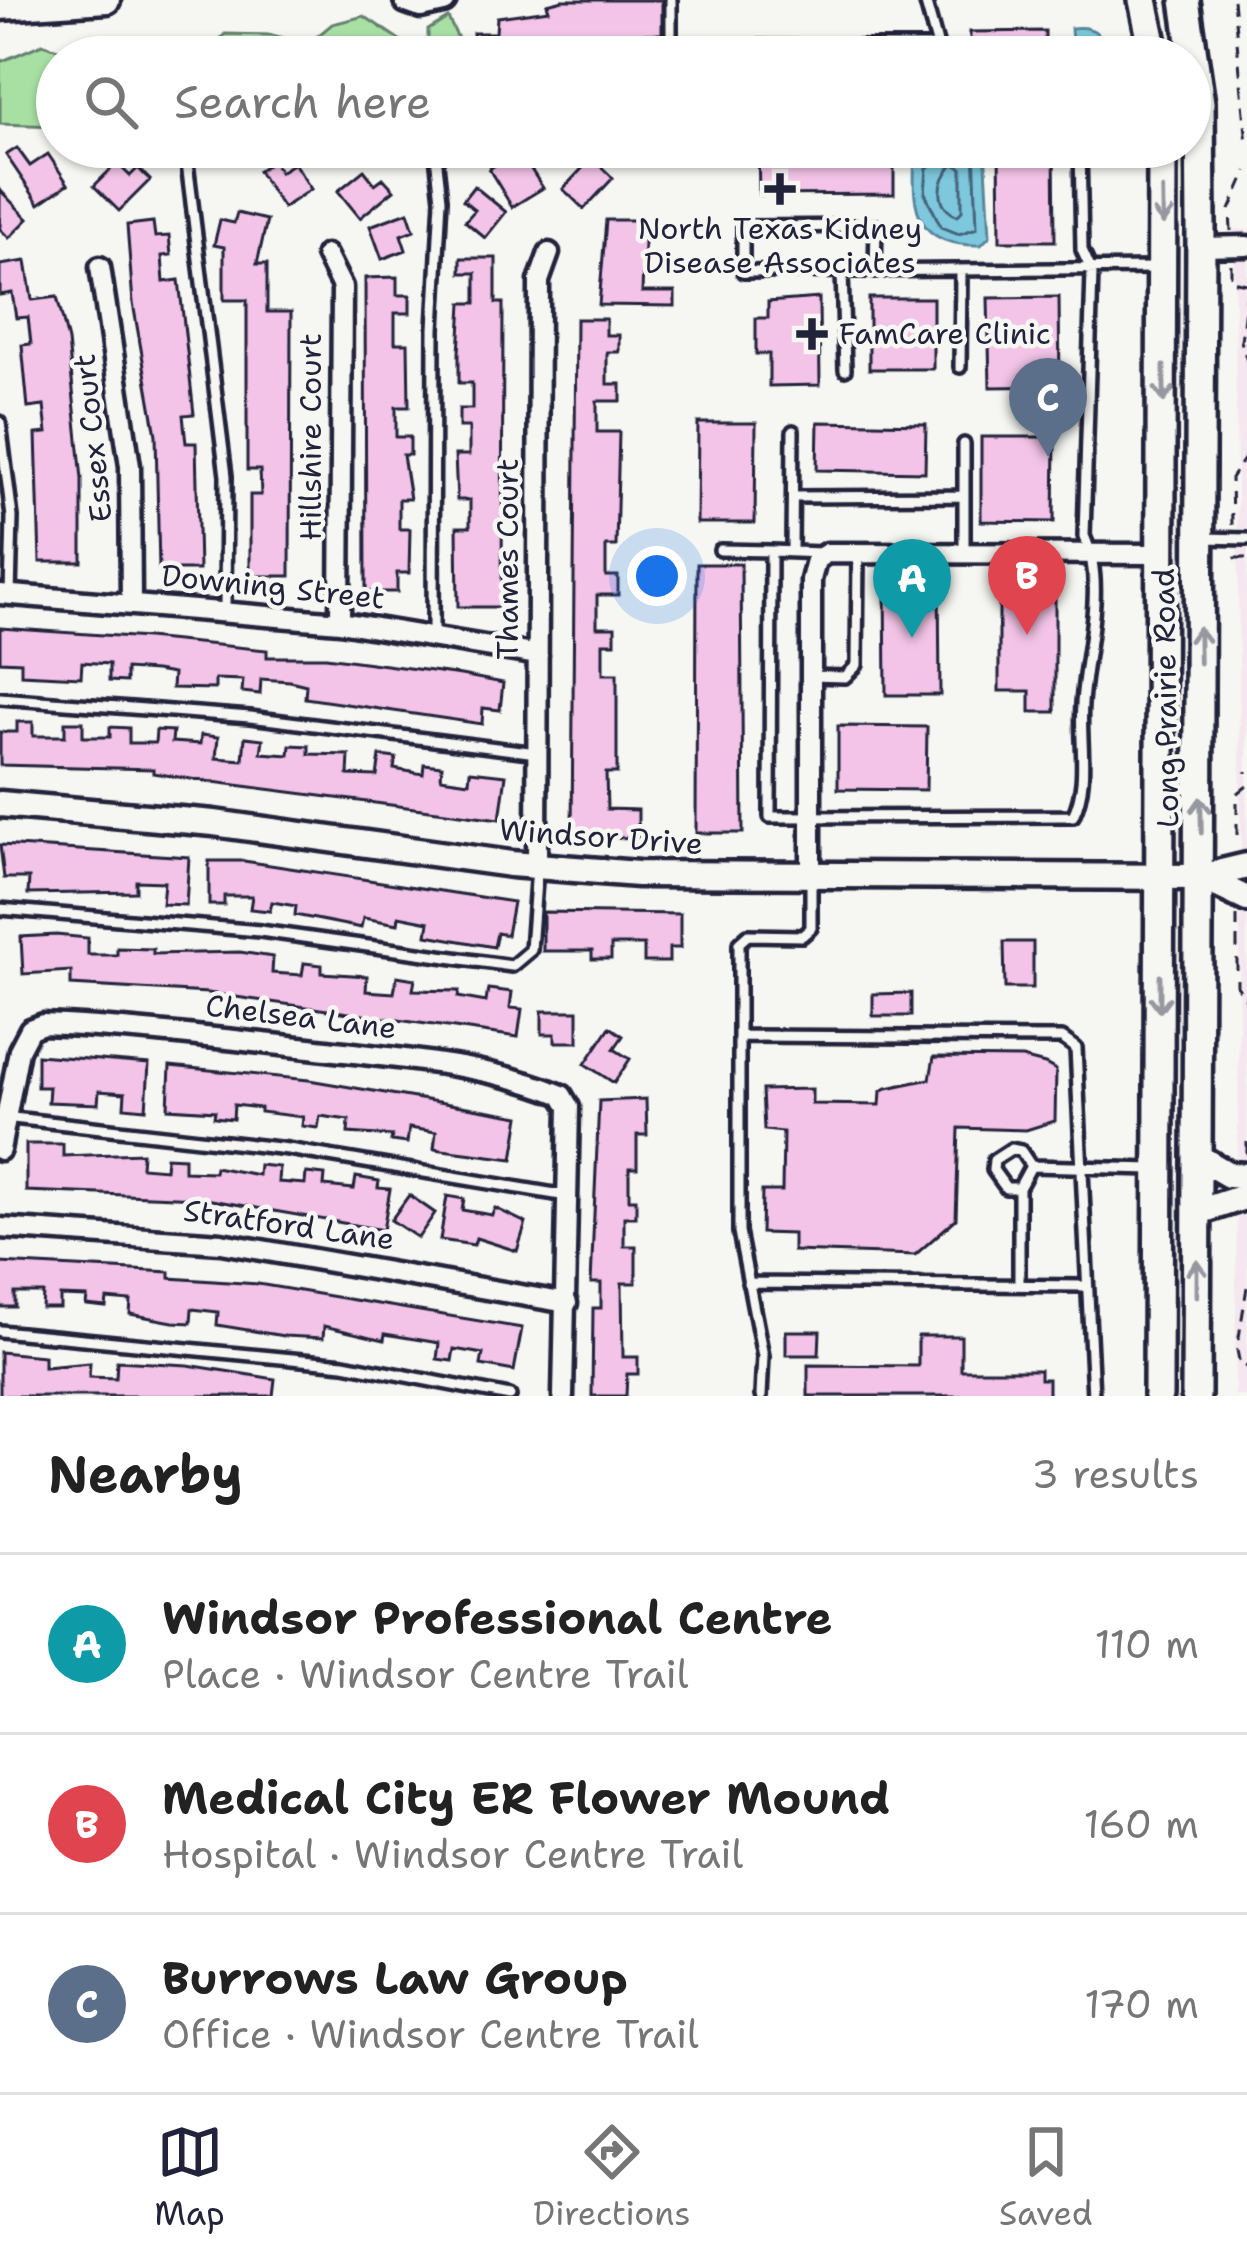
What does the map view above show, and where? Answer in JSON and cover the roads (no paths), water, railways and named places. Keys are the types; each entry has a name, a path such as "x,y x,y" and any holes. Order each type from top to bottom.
{"main road":[{"path":"1143,0 1151,36"},
{"name":"Long Prairie Road","path":"1185,0 1190,36"},
{"name":"Long Prairie Road","path":"1158,1396 1162,168"},
{"name":"Long Prairie Road","path":"1196,1396 1200,168"}],"street":[{"path":"0,7 107,0"},
{"path":"406,0 421,5 443,0"},
{"path":"1201,247 1247,246"},
{"name":"Thames Court","path":"538,867 539,281 549,253"},
{"name":"Hillshire Court","path":"326,256 342,286 340,622"},
{"name":"Essex Court","path":"100,267 130,466 131,603"},
{"path":"811,876 811,580 816,560 827,554 1163,554"},
{"name":"Downing Street","path":"5,594 340,622 538,655"},
{"name":"Windsor Drive","path":"0,804 236,825 538,867 811,876 1201,877"},
{"path":"1201,877 1247,866"},
{"path":"1201,877 1242,905"},
{"name":"Chelsea Lane","path":"4,1117 19,1050 29,1029 43,1024 162,1029 375,1055 490,1073 562,1094 569,1107 566,1196"},
{"path":"0,1150 4,1117"},
{"path":"1198,1157 1229,1175 1247,1172"},
{"path":"563,1396 566,1196"},
{"path":"1198,1212 1247,1196"},
{"name":"Stratford Lane","path":"0,1228 221,1243 566,1303"}],"lane":[{"path":"670,0 671,36"},
{"path":"925,0 934,36"},
{"path":"188,168 226,476 225,611"},
{"path":"433,636 434,329 441,199 437,168"},
{"path":"771,551 770,817 1073,816 1082,796 1082,703 1090,647 1093,554 1084,536 1092,272 1082,250 1080,168"},
{"path":"875,272 876,226 743,227 743,272 875,272 961,272 1092,272 1164,267"},
{"path":"842,272 845,370"},
{"path":"960,367 961,272"},
{"path":"0,422 12,517 5,594"},
{"path":"792,550 793,431"},
{"path":"964,444 964,554"},
{"path":"794,497 964,496"},
{"path":"1197,538 1247,538"},
{"path":"720,550 827,554"},
{"path":"811,676 845,677 857,665 858,554"},
{"path":"0,698 230,715 538,753"},
{"path":"0,909 260,932 512,966 531,950 538,867"},
{"path":"761,1396 763,1356 739,1232 739,943 748,935 802,936 811,928 811,876"},
{"path":"740,1036 1062,1038 1076,1048 1094,1396"},
{"path":"4,1117 288,1149 566,1196"},
{"path":"1019,1188 996,1181 994,1160 1011,1149 1021,1151 1031,1166"},
{"path":"1031,1166 1160,1169"},
{"path":"1019,1285 1019,1188 1031,1166"},
{"path":"748,1283 1085,1286"},
{"path":"0,1330 344,1364 510,1396"}],"water":[{"path":"1071,28 1086,28 1099,36 1072,36"},
{"path":"915,168 986,168 990,236 981,245 960,244 931,233 915,195"}],"place":[{"name":"North Texas Kidney Disease Associates","path":"780,189"},
{"name":"FamCare Clinic","path":"812,334"},
{"name":"Burrows Law Group","path":"1048,457"},
{"name":"Medical City ER Flower Mound","path":"1027,635"},
{"name":"Windsor Professional Centre","path":"912,638"}]}
